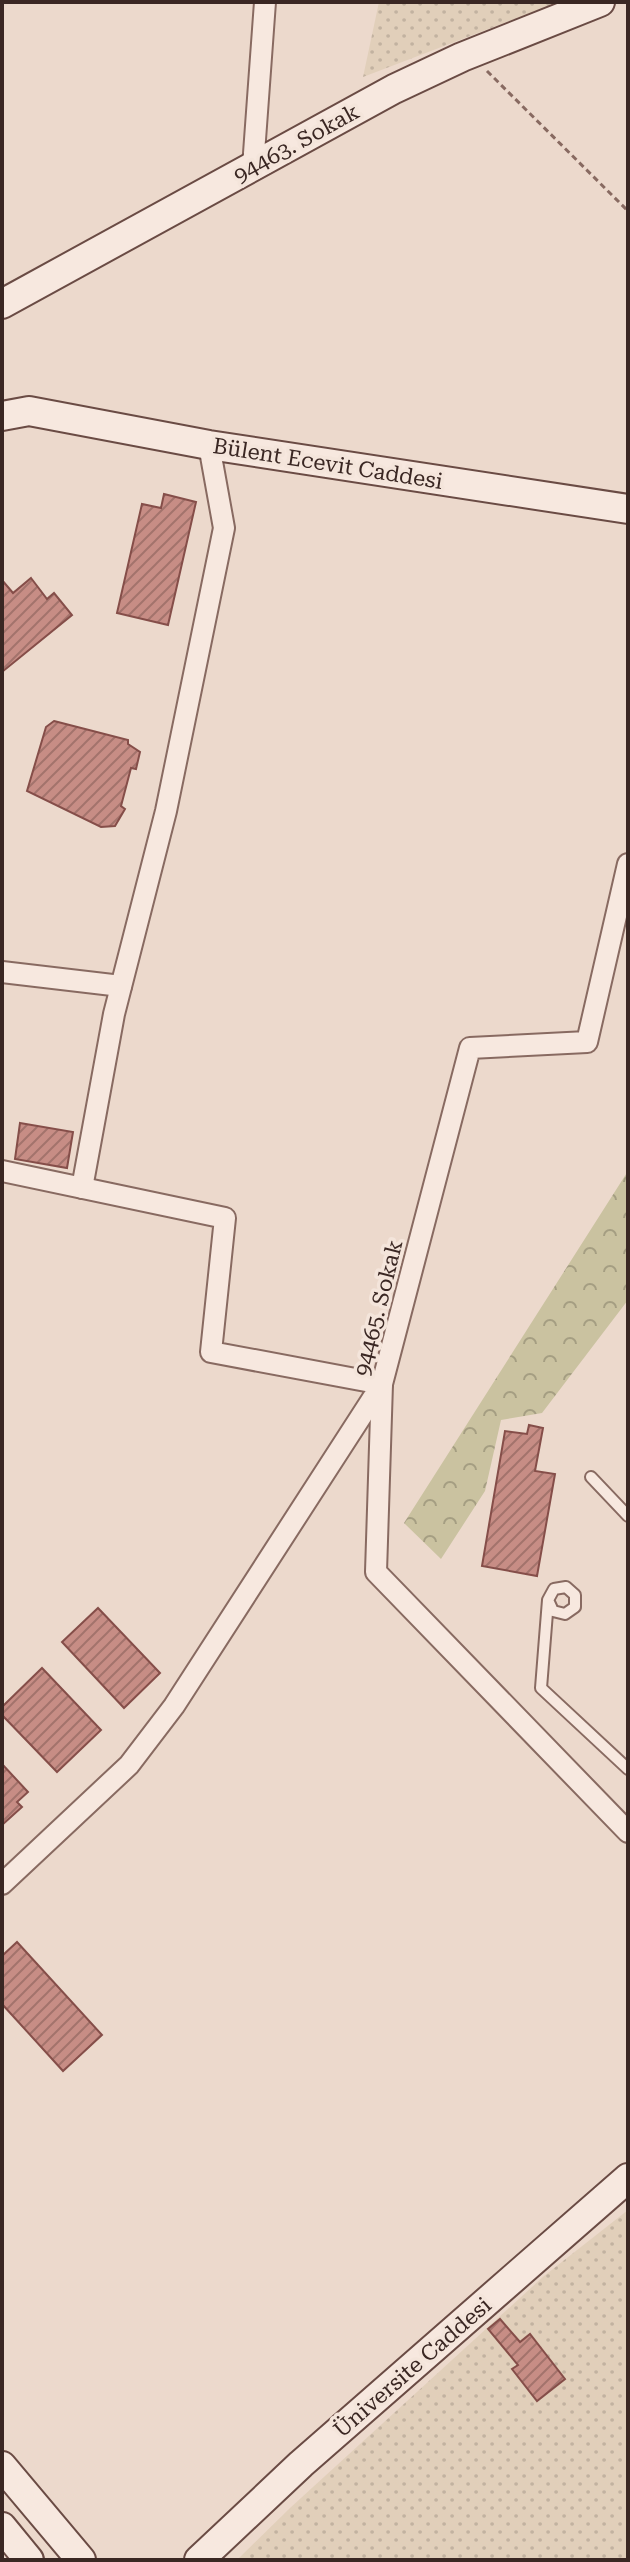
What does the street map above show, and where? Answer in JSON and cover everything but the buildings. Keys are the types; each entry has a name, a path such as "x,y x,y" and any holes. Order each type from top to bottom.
{"street":[{"path":"253,167 265,2"},
{"name":"94463. Sokak","path":"2,304 394,89 462,57 600,2"},
{"name":"Bülent Ecevit Caddesi","path":"2,393 16,414 628,509"},
{"path":"82,1188 121,986 166,811 224,528 209,445"},
{"name":"94465. Sokak","path":"628,864 587,1042 470,1048 382,1384 376,1572 628,1832"},
{"path":"2,972 121,986"},
{"path":"2,1171 225,1218 211,1352 382,1384 174,1706 129,1765 2,1884"},
{"name":"Üniversite Caddesi","path":"199,2560 301,2464 628,2178"},
{"path":"2,2466 81,2560"},
{"path":"2,2527 29,2560"}],"lane":[{"path":"591,1477 628,1516"},
{"path":"548,1600 541,1688 628,1769"}],"path":[{"path":"462,57 493,74 628,211"}],"shaded area":[{"path":"379,2 559,2 363,77"},
{"path":"628,2210 628,2560 237,2560 544,2276"}],"green space":[{"path":"628,1171 628,1300 542,1413 501,1420 485,1491 441,1559 404,1523"}]}
